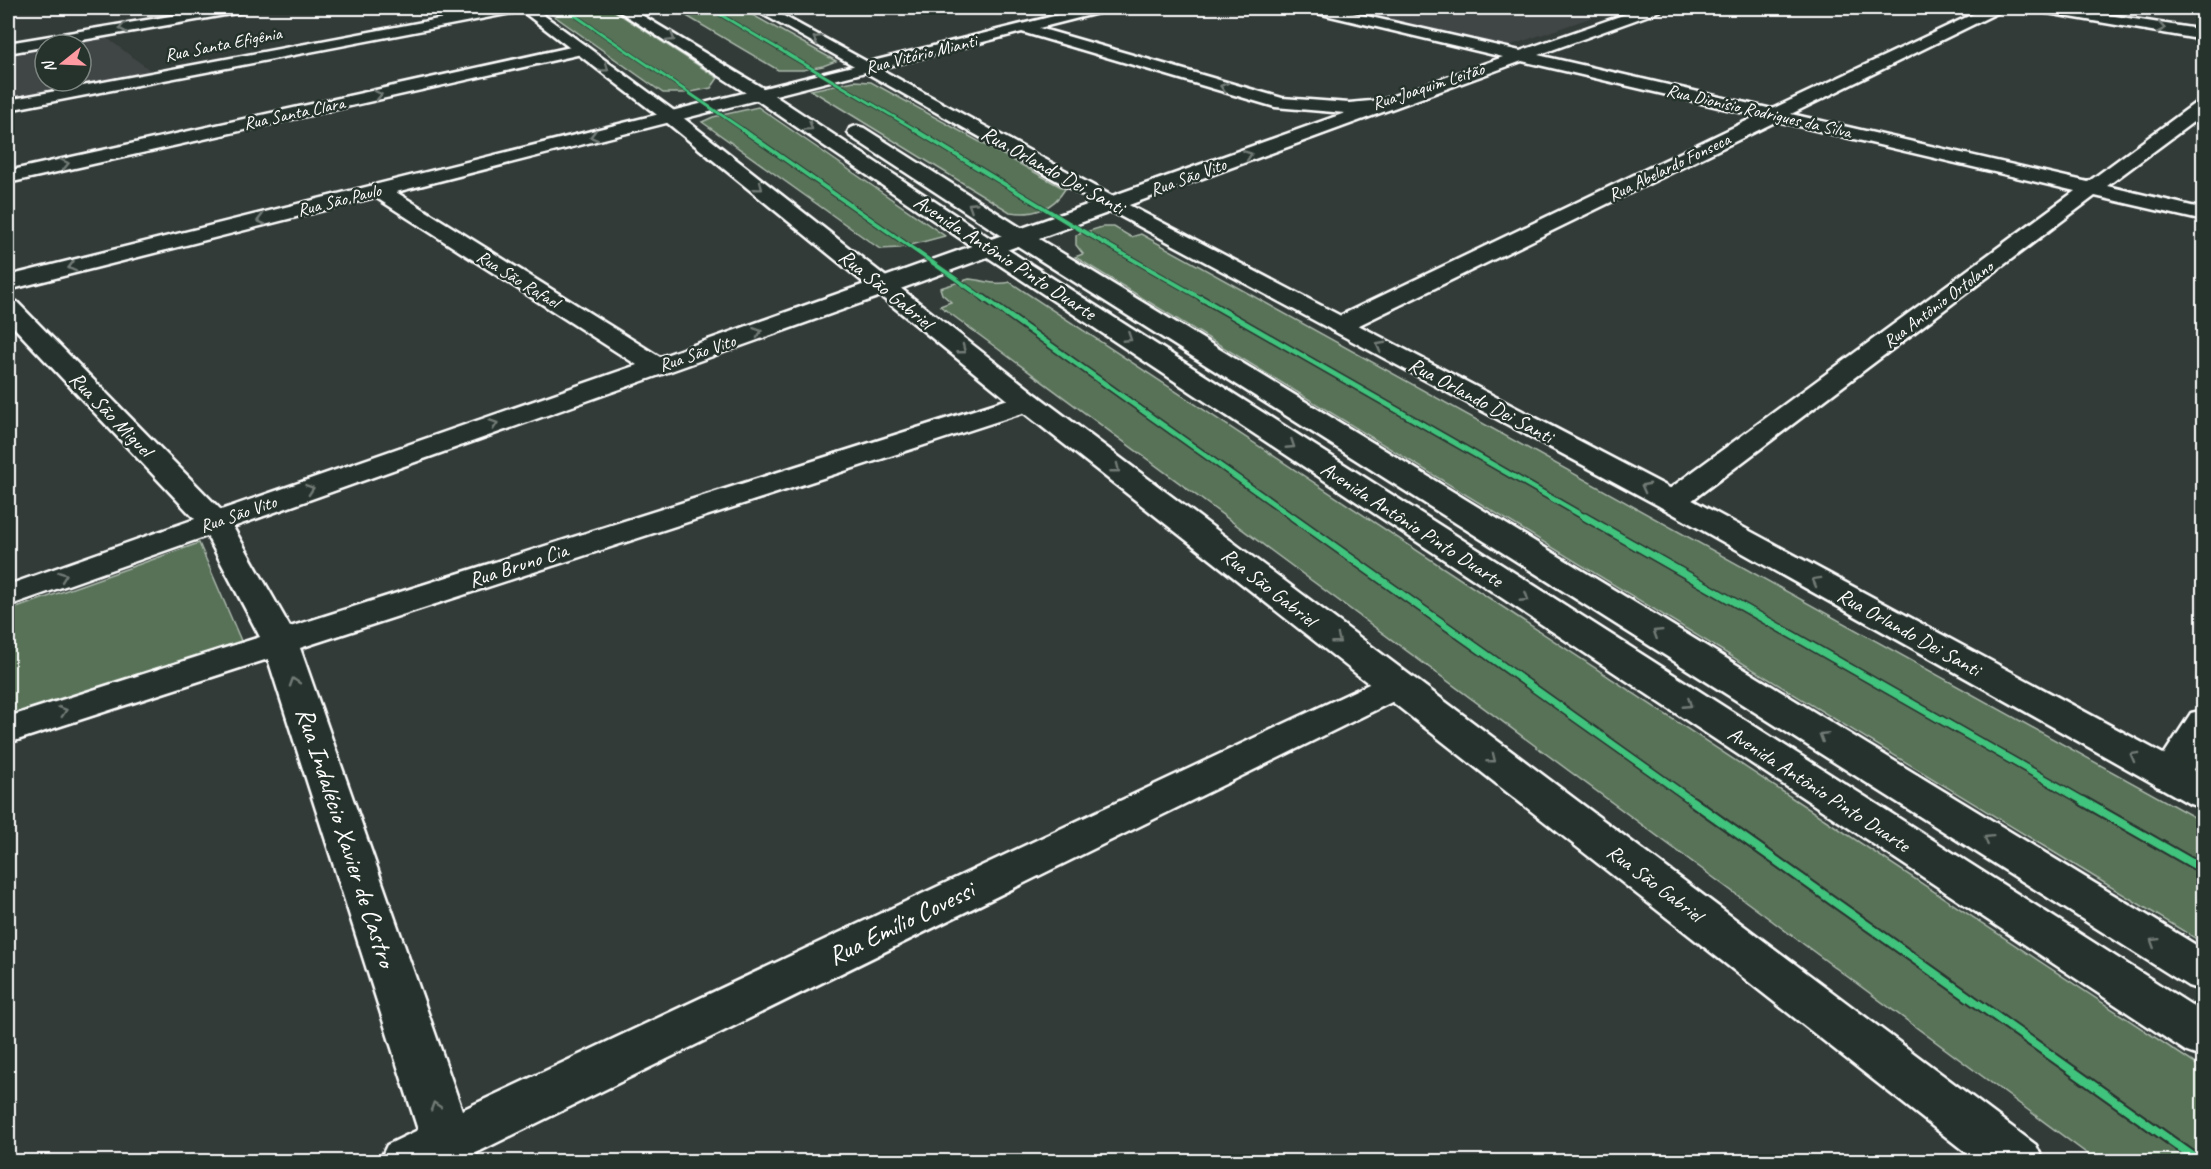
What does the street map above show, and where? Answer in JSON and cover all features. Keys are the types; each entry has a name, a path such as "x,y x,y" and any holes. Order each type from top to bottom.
{"street":[{"path":"8,48 242,8"},
{"name":"Rua Santa Efigênia","path":"8,105 517,8"},
{"name":"Rua São Gabriel","path":"525,8 671,117 1028,402 2018,1161"},
{"name":"Avenida Antônio Pinto Duarte","path":"621,8 2204,973"},
{"path":"764,10 792,8"},
{"name":"Rua Vitório Mianti","path":"671,117 1101,8"},
{"name":"Rua Dionísio Rodrigues da Silva","path":"1314,8 2204,215"},
{"name":"Rua Joaquim Leitão","path":"1023,28 1281,103 1350,108 1384,105 1655,8"},
{"name":"Rua Abelardo Fonseca","path":"1340,325 1996,8"},
{"path":"2041,8 2204,35"},
{"name":"Rua Orlando Dei Santi","path":"764,10 1114,205 1672,501 2204,794"},
{"name":"Rua Santa Clara","path":"8,177 580,50"},
{"path":"767,75 807,100"},
{"path":"1281,103 1309,122 1309,132"},
{"name":"Rua São Vito","path":"8,596 1114,205 1384,105"},
{"name":"Rua Antônio Ortolano","path":"1672,501 2204,105"},
{"name":"Rua São Paulo","path":"8,283 671,117"},
{"name":"Avenida Antônio Pinto Duarte","path":"846,125 1006,243 2204,1038"},
{"name":"Rua São Rafael","path":"379,190 657,368"},
{"name":"Rua São Miguel","path":"8,307 215,522"},
{"name":"Rua Bruno Cia","path":"8,730 1028,402"},
{"name":"Rua Indalécio Xavier de Castro","path":"215,522 280,641 450,1151"},
{"name":"Rua Emílio Covessi","path":"405,1161 450,1151 1397,685"},
{"path":"2170,776 2204,722"}],"shaded area":[{"path":"1385,8 1619,8 1506,47 1362,14"},
{"path":"103,35 154,73 93,84 93,37"},
{"path":"33,47 33,93 42,93 8,99 8,51"}],"green space":[{"path":"543,8 610,8 718,78 711,88 686,93 663,93"},
{"path":"673,8 740,8 836,61 803,70 778,70"},
{"path":"854,81 871,82 1065,189 1055,202 1042,210 1027,213 1010,212 811,90"},
{"path":"758,107 945,236 900,248 880,249 702,122 713,117"},
{"path":"1102,227 1114,227 1131,237 1141,234 2203,822 2203,943 1075,257 1083,254 1076,245 1076,235"},
{"path":"969,279 995,283 1010,282 2203,1069 2203,1161 2097,1161 940,306 951,302 942,294 940,288"},
{"path":"199,543 242,643 8,719 8,611"}],"cycle path":[{"path":"564,8 711,107 940,267 2201,1162"},
{"path":"709,8 829,77 1067,222 2204,870"}]}
